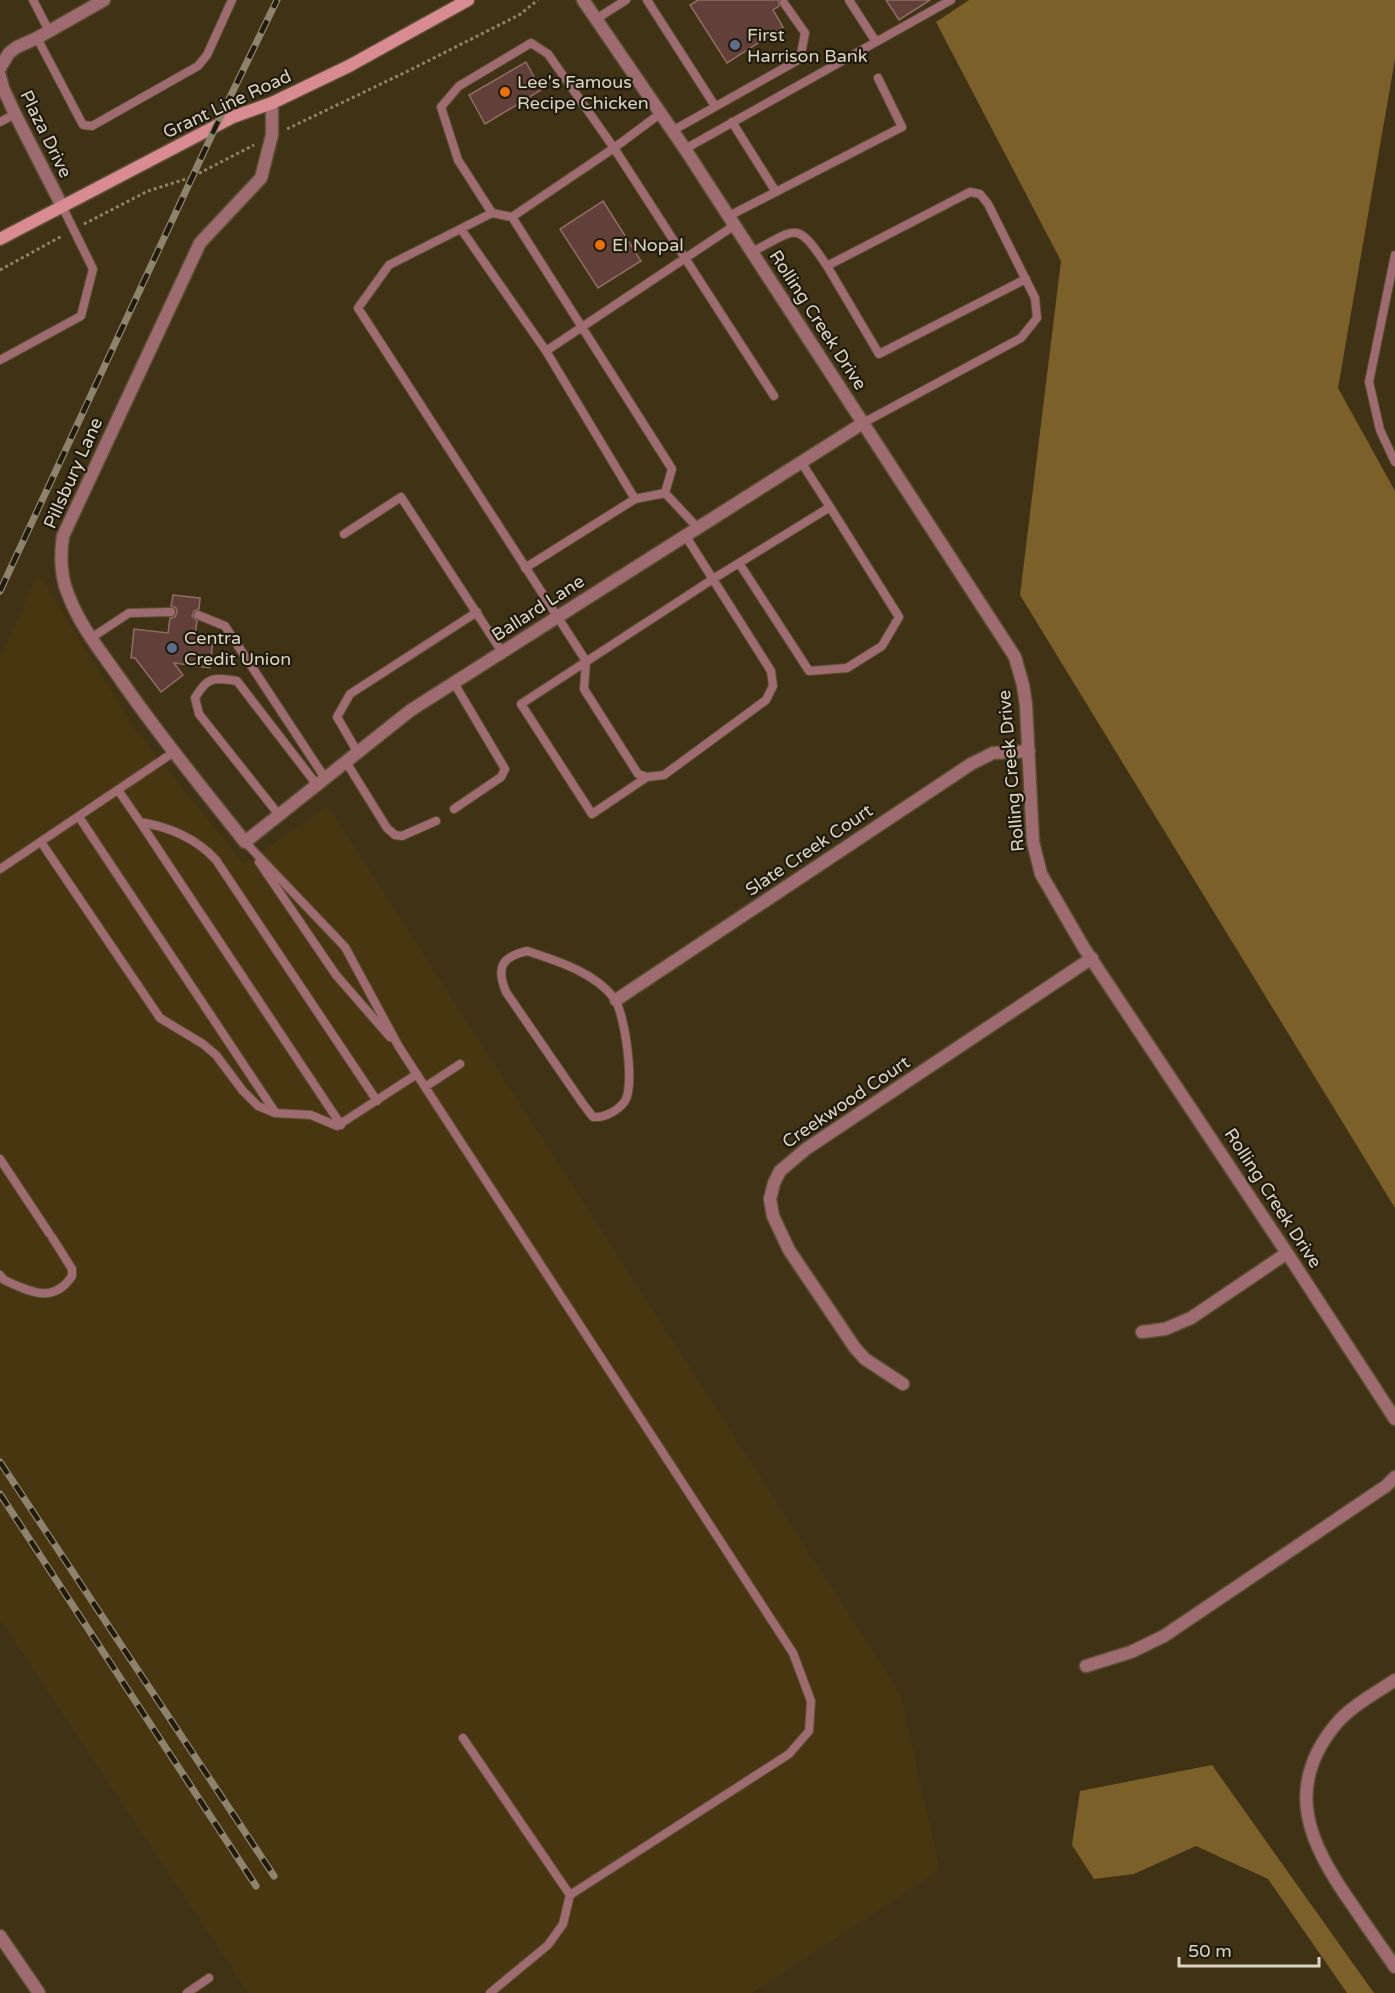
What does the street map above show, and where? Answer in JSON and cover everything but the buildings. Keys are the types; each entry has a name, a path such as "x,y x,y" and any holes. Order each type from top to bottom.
{"main road":[{"name":"Grant Line Road","path":"0,239 233,117 272,103 349,66 468,0"}],"street":[{"name":"Rolling Creek Drive","path":"583,0 685,148 1015,657 1023,685 1033,842 1037,864 1054,899 1395,1419"},
{"path":"0,68 9,53 97,2"},
{"name":"Plaza Drive","path":"0,76 15,114 62,206"},
{"name":"Pillsbury Lane","path":"245,842 133,699 92,638 67,594 60,555 63,536 200,243 261,177 272,135 272,103"},
{"name":"Ballard Lane","path":"245,842 411,710 863,423"},
{"name":"Slate Creek Court","path":"616,1000 971,764 993,753 1029,752"},
{"name":"Creekwood Court","path":"903,1384 865,1359 855,1348 789,1250 773,1216 770,1199 774,1183 780,1171 806,1149 1092,958"},
{"path":"1142,1332 1165,1329 1191,1318 1287,1252"},
{"path":"1086,1666 1131,1652 1164,1636 1386,1486 1395,1477"},
{"path":"1395,1680 1362,1702 1337,1723 1319,1750 1308,1780 1306,1810 1314,1841 1328,1870 1395,1967"},
{"path":"0,1936 39,1993"}],"lane":[{"path":"33,0 49,31"},
{"path":"37,38 83,124 92,126 198,66 207,55 232,0"},
{"path":"596,19 626,0"},
{"path":"647,0 715,106"},
{"path":"849,0 876,42"},
{"path":"685,148 951,0"},
{"path":"672,131 800,58 804,33 784,3"},
{"path":"492,213 458,160 441,107 459,86 531,43 548,54 614,148 774,396"},
{"path":"546,351 686,257 732,221 776,192 902,127 878,78"},
{"path":"661,113 512,217 492,213 389,265 358,308 556,617 586,660 584,689 638,774 647,777 664,775 766,700 773,686 771,671 685,535"},
{"path":"0,122 15,114"},
{"path":"732,122 776,192"},
{"path":"827,266 970,192 980,194 988,204 1035,298 1037,318 1021,338 863,423"},
{"path":"0,360 81,316 93,269 62,206"},
{"path":"512,217 672,468 665,493"},
{"path":"461,229 546,351 635,499"},
{"path":"752,252 791,232 802,234 812,243 827,266 879,354 1026,279"},
{"path":"1395,255 1369,382 1380,430 1395,462"},
{"path":"739,563 809,671 847,668 882,646 899,617 801,462"},
{"path":"525,568 635,499 665,493"},
{"path":"665,493 697,527"},
{"path":"344,534 401,497 502,652"},
{"path":"647,777 592,813 520,704 713,579 830,507"},
{"path":"92,638 129,613 171,612"},
{"path":"358,753 336,717 350,694 477,612"},
{"path":"198,615 225,626 321,782"},
{"path":"279,815 198,714 195,698 203,684 219,678 237,681 321,782"},
{"path":"454,683 505,769 501,777 454,809"},
{"path":"0,869 174,752"},
{"path":"346,762 387,828 395,836 402,836 435,821"},
{"path":"118,790 341,1125"},
{"path":"79,817 275,1113"},
{"path":"140,822 173,829 207,850 216,860 377,1101"},
{"path":"41,842 160,1018 203,1044 216,1055 243,1091 258,1106 275,1113 311,1114 337,1126 417,1074"},
{"path":"245,842 336,975 399,1047"},
{"path":"245,842 345,947 399,1047 793,1653 811,1701 809,1731 789,1754 570,1895 563,1924 548,1946 490,1993"},
{"path":"527,951 598,980 616,1000 626,1034 628,1090 624,1101 615,1110 602,1118 593,1117 506,992 501,979 502,967 506,959 527,951"},
{"path":"426,1087 460,1064"},
{"path":"0,1159 72,1269 72,1276 60,1289 41,1295 4,1280 0,1275"},
{"path":"463,1738 570,1895"},
{"path":"187,1993 209,1978"}],"shaded area":[{"path":"969,0 1395,0 1395,59 1338,388 1395,491 1395,1208 1020,595 1061,261 936,22"},
{"path":"38,573 134,728 244,864 328,806 901,1695 940,1870 752,1993 248,1993 0,1619 0,658"},
{"path":"1212,1765 1374,1993 1347,1993 1268,1879 1196,1846 1134,1874 1094,1879 1072,1845 1080,1791"}],"railway":[{"path":"0,591 277,0"},
{"path":"0,1462 274,1876"},
{"path":"0,1494 256,1886"}],"place":[{"name":"First Harrison Bank","path":"735,45"},
{"name":"Lee's Famous Recipe Chicken","path":"505,92"},
{"name":"El Nopal","path":"600,245"},
{"name":"Centra Credit Union","path":"172,648"}]}
